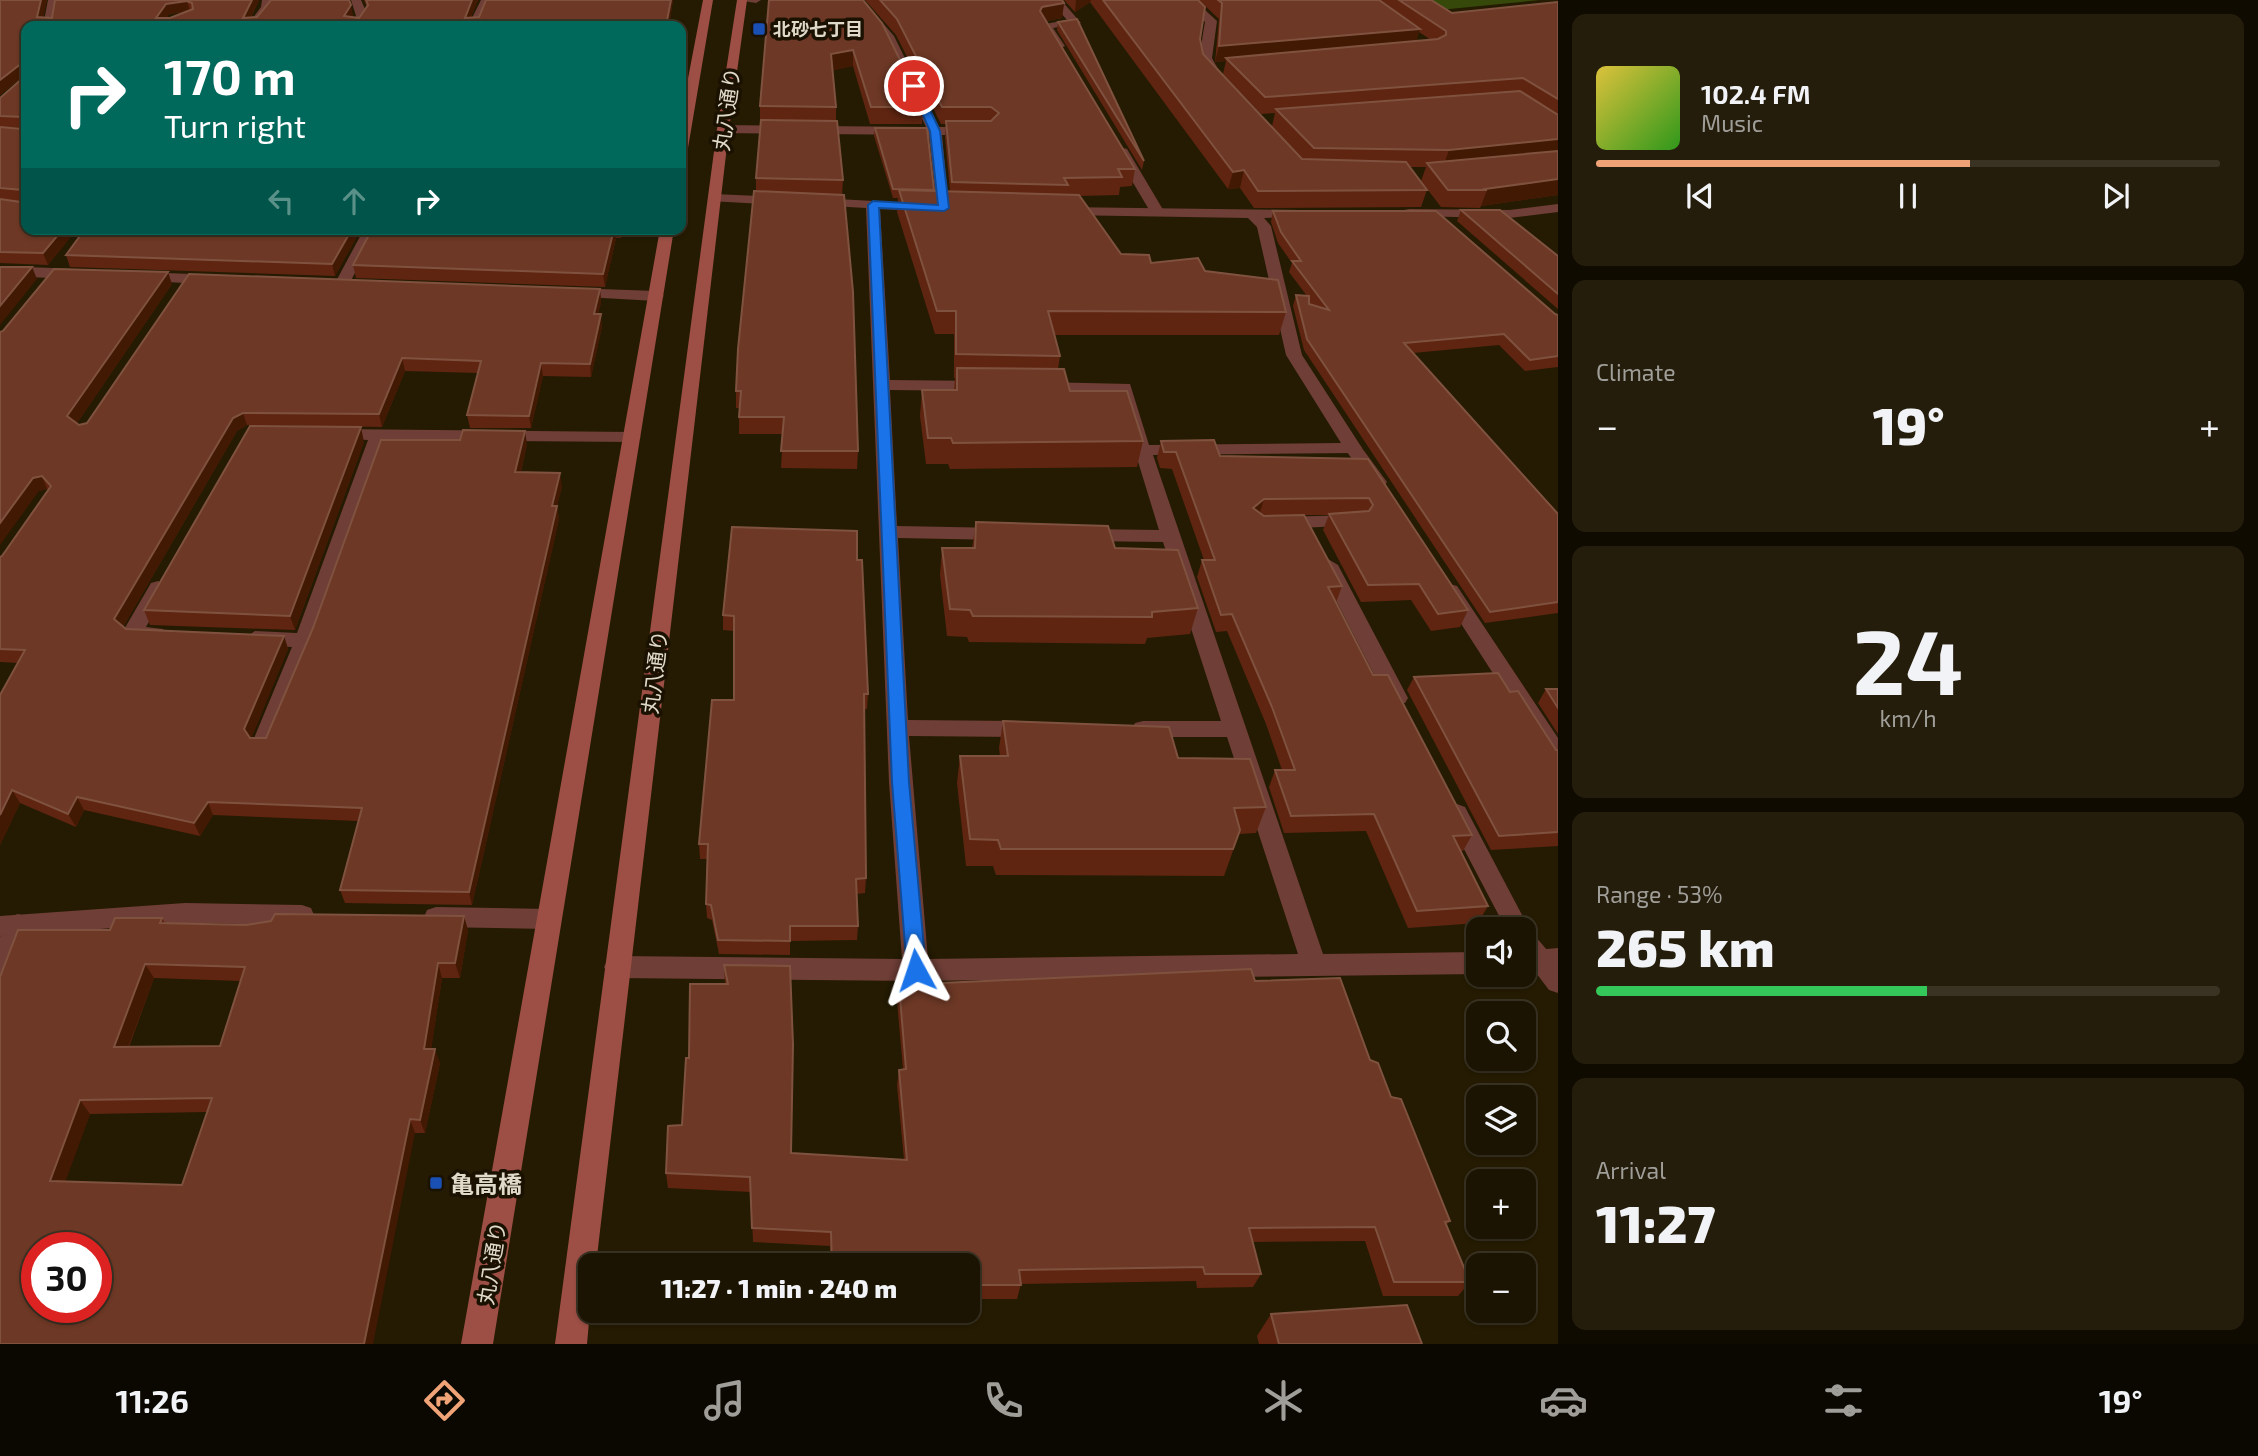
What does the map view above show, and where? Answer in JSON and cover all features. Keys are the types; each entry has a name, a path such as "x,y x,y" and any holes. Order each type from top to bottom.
{"main road":[{"name":"丸八通り","path":"686,121 708,0"},
{"name":"丸八通り","path":"571,1344 714,198 742,0"},
{"name":"丸八通り","path":"477,1344 666,235"}],"street":[{"path":"50,21 53,0"},
{"path":"256,21 267,7 267,0"},
{"path":"356,0 362,16 358,21"},
{"path":"475,21 486,0"},
{"path":"742,0 756,0"},
{"path":"714,198 951,208 935,131 888,36 857,0"},
{"path":"1055,0 1075,23 1046,25 1067,60"},
{"path":"1188,0 1210,21 1205,56 1224,86"},
{"path":"723,129 989,131"},
{"path":"1116,142 1158,213"},
{"path":"1420,193 1435,213 1458,232"},
{"path":"873,205 898,728 916,970"},
{"path":"1395,213 1509,214 1558,208"},
{"path":"1051,211 1317,214"},
{"path":"1253,215 1265,226 1294,355 1353,448 1391,500"},
{"path":"342,285 367,235"},
{"path":"38,292 68,256"},
{"path":"0,271 93,275"},
{"path":"120,276 226,280"},
{"path":"172,300 187,279"},
{"path":"560,293 656,296"},
{"path":"881,385 1003,386"},
{"path":"1030,387 1124,388 1142,450 1314,966"},
{"path":"313,433 632,437"},
{"path":"262,743 306,639 379,434"},
{"path":"1142,450 1353,448"},
{"path":"1259,524 1355,521"},
{"path":"1306,522 1407,717"},
{"path":"888,532 1023,534"},
{"path":"1063,535 1171,536"},
{"path":"166,574 132,634 172,635"},
{"path":"1443,580 1558,756"},
{"path":"239,637 306,639"},
{"path":"898,728 1046,729"},
{"path":"1127,729 1235,729"},
{"path":"1445,790 1512,917"},
{"path":"0,966 9,925 186,913 325,915"},
{"path":"408,916 548,919"},
{"path":"1541,961 1558,982"},
{"path":"617,967 916,970 1466,963"}],"green space":[{"path":"1413,0 1540,0 1429,11"}],"building":[{"path":"0,0 41,0 37,17 52,18 55,0 252,0 243,18 257,17 271,0 349,0 351,5 344,16 359,18 368,5 366,0 472,0 465,18 479,17 486,0 671,0 667,21 21,21 21,64 0,80","holes":["187,1 192,3 193,9 170,18 156,18 166,4"]},
{"path":"769,0 863,0 882,23 923,107 871,107 853,50 831,54 836,107 760,106"},
{"path":"880,0 1062,0 1064,3 1042,7 1040,11 1135,169 1118,169 1122,177 1064,178 1068,185 952,182 946,121 991,121 999,113 991,107 942,107 897,19"},
{"path":"1103,0 1198,0 1205,7 1200,39 1203,54 1302,159 1406,162 1427,190 1258,191 1244,170 1233,172"},
{"path":"1218,0 1379,0 1420,29 1219,46 1222,3"},
{"path":"1399,0 1431,0 1452,13 1558,2 1558,99 1523,78 1265,97 1226,58 1438,39 1446,35 1446,31"},
{"path":"1077,19 1144,161 1058,22"},
{"path":"21,80 21,117 0,116 0,98"},
{"path":"1520,91 1558,115 1558,139 1449,150 1314,148 1276,109"},
{"path":"761,120 837,121 843,180 756,178"},
{"path":"0,127 21,129 21,190 0,188"},
{"path":"875,128 927,128 934,190 893,189"},
{"path":"1558,151 1558,179 1485,189 1487,190 1448,190 1427,163"},
{"path":"899,190 1079,195 1121,254 1149,255 1151,263 1198,258 1205,271 1278,280 1286,312 1048,311 1060,356 956,354 956,311 937,311"},
{"path":"754,191 844,195 853,292 858,451 781,451 784,417 739,417 741,391 736,391 738,349"},
{"path":"0,199 21,202 21,235 58,235 43,253 0,252"},
{"path":"1461,210 1500,210 1558,256 1558,294"},
{"path":"1273,211 1436,211 1558,315 1558,356 1530,360 1504,334 1404,343 1558,514 1558,602 1490,612 1307,339 1296,295 1309,296 1309,304 1329,310 1292,261 1301,261 1281,232"},
{"path":"81,235 349,235 332,264 66,255"},
{"path":"369,235 613,235 603,274 353,265"},
{"path":"0,267 32,267 0,306"},
{"path":"54,269 168,272 67,416 79,425 87,423 189,274 600,289 594,314 601,314 590,364 541,363 529,416 467,415 481,361 402,358 379,414 243,413 233,418 114,619 126,629 284,636 244,729 250,738 266,738 313,628 381,440 460,440 463,430 525,431 515,472 560,473 552,506 557,506 469,892 340,890 362,808 208,802 194,823 77,797 68,814 12,790 0,815 0,695 25,650 0,649 0,557 51,486 42,476 33,478 0,523 0,332"},
{"path":"957,368 1064,369 1070,391 1127,391 1143,441 953,443 951,438 928,438 922,390 957,390"},
{"path":"250,426 361,427 290,616 144,610"},
{"path":"1214,440 1220,456 1368,459 1468,610 1438,614 1419,584 1368,585 1329,514 1369,511 1373,505 1369,498 1264,499 1253,508 1264,516 1304,515 1342,586 1328,587 1373,675 1388,675 1472,835 1453,836 1488,906 1417,911 1374,814 1291,816 1275,770 1295,770 1272,707 1232,614 1221,615 1202,560 1215,560 1176,452 1164,452 1161,441"},
{"path":"976,522 1108,526 1115,548 1178,550 1198,608 1152,612 1152,617 973,616 970,610 950,609 942,548 975,548"},
{"path":"732,527 857,531 857,560 862,560 868,694 864,694 866,878 856,879 858,926 790,926 790,941 718,940 711,905 706,904 708,844 699,844 712,700 734,700 734,616 723,615"},
{"path":"1498,673 1510,692 1518,691 1558,750 1558,832 1499,836 1414,677"},
{"path":"1546,689 1558,689 1558,708"},
{"path":"1003,721 1169,727 1178,758 1250,759 1266,807 1234,808 1240,830 1233,849 1001,849 998,840 970,839 960,756 1008,756"},
{"path":"275,914 464,916 455,963 438,963 424,1049 435,1049 420,1120 410,1119 364,1344 0,1344 0,977 18,930 110,930 115,918 162,918 160,923 246,925 271,921","holes":["145,964 245,967 220,1046 114,1047","212,1098 182,1185 50,1181 80,1100"]},
{"path":"724,965 790,966 793,1045 791,1153 907,1160 899,1070 906,1069 899,985 1251,969 1255,981 1340,978 1370,1060 1378,1063 1391,1097 1401,1099 1450,1221 1445,1222 1466,1272 1466,1282 1394,1282 1375,1227 1249,1228 1261,1274 1205,1274 1203,1267 1019,1270 1021,1285 980,1285 980,1253 832,1253 831,1232 752,1228 750,1177 666,1173 668,1126 682,1125 686,1058 689,1058 690,984 728,984"},
{"path":"1407,1305 1422,1344 1279,1344 1271,1314"}],"place":[{"name":"北砂七丁目","path":"759,29"},
{"name":"亀高橋","path":"436,1183"}],"route":[{"path":"914,86 935,131 944,208 873,205 900,782 916,970"}]}
